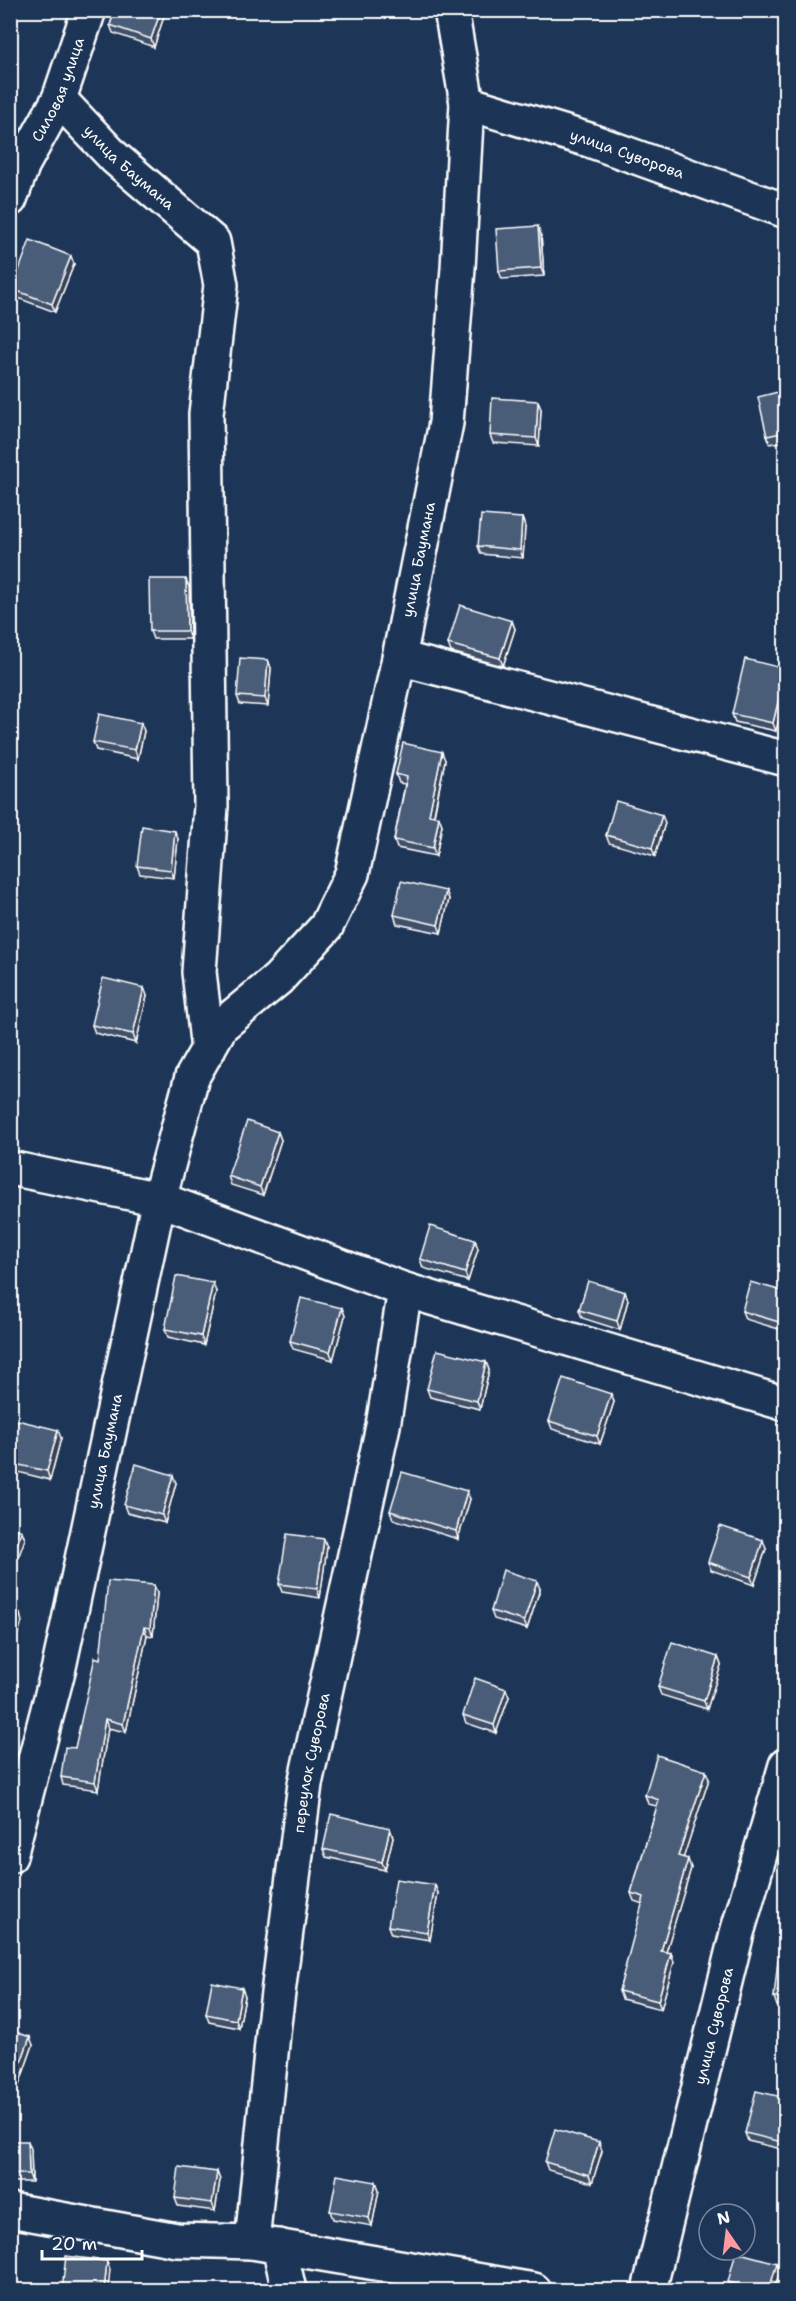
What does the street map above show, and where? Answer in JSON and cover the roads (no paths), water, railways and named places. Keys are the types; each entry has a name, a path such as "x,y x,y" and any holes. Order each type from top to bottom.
{"street":[{"name":"Силовая улица","path":"10,199 23,164 59,99 89,10"},
{"name":"улица Баумана","path":"10,1856 59,1667 159,1199 192,1077 221,1026 278,979 326,927 352,874 399,658 446,423 458,268 467,103 451,10"},
{"name":"улица Баумана","path":"59,99 115,158 213,242 221,285 206,414 211,806 199,972 208,1050"},
{"name":"улица Суворова","path":"467,103 589,140 786,211"},
{"path":"399,658 786,759"},
{"path":"10,1168 159,1199 405,1290 786,1404"},
{"name":"переулок Суворова","path":"289,2290 266,2244 273,2024 305,1784 383,1426 405,1290"},
{"name":"улица Суворова","path":"649,2290 737,1933 786,1765"},
{"path":"10,2210 177,2240 266,2244 534,2290"}]}
